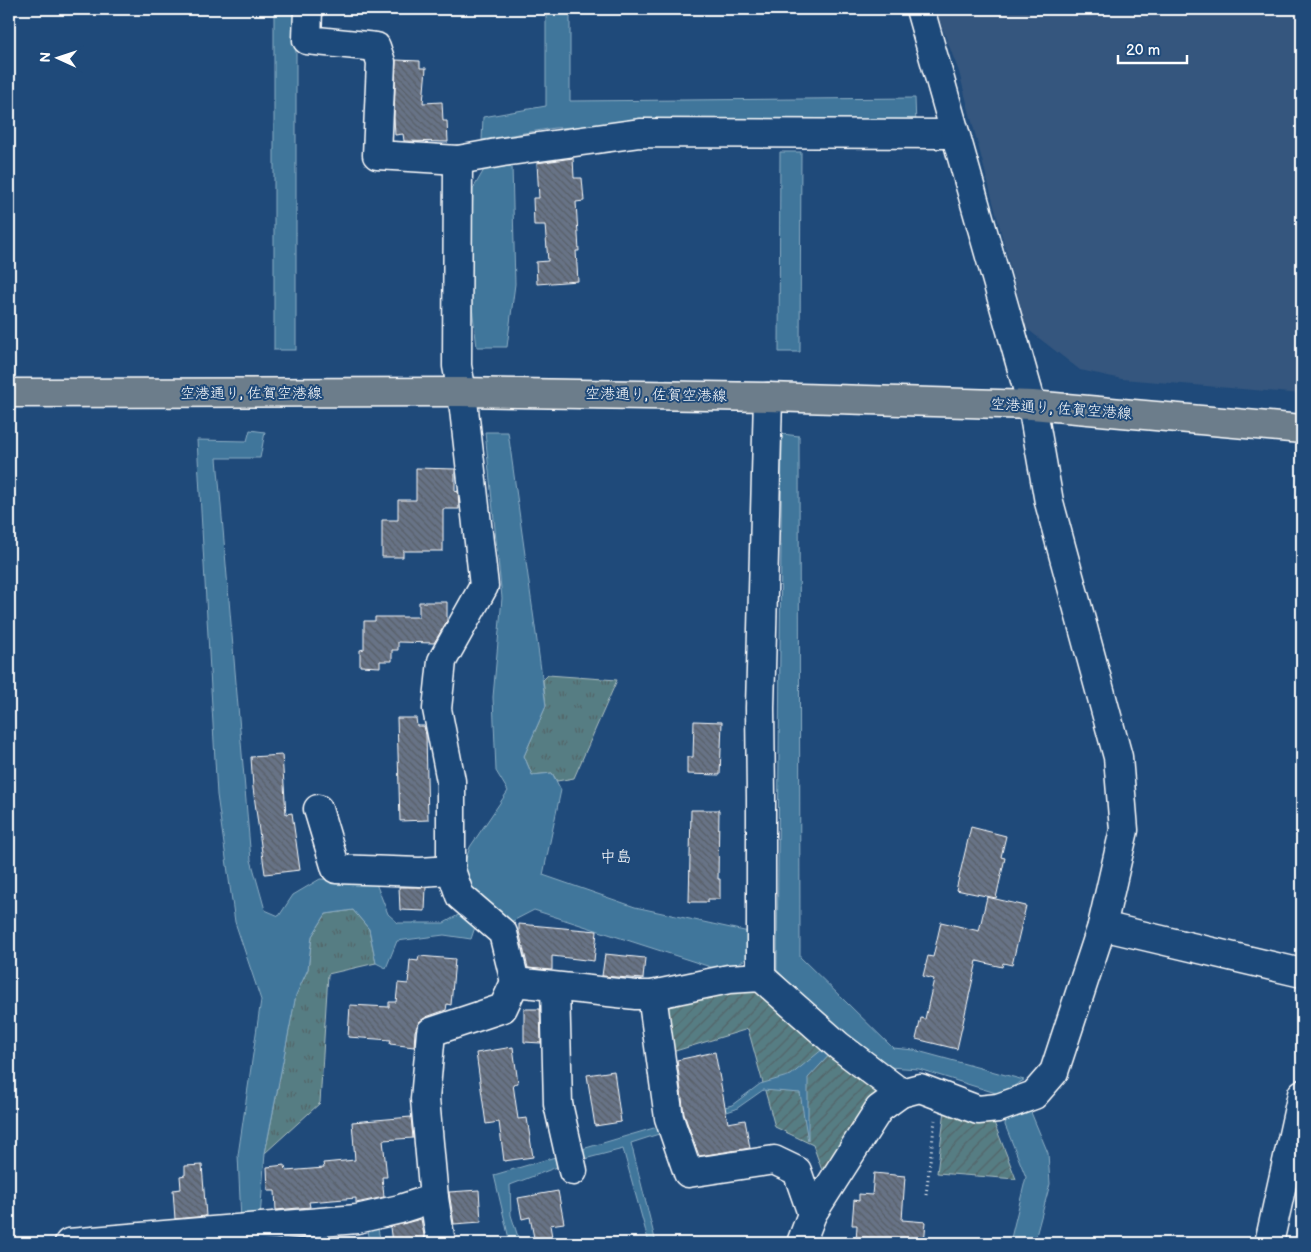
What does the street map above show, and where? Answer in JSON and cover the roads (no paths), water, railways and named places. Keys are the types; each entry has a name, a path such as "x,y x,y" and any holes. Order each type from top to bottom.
{"main road":[{"name":"空港通り, 佐賀空港線","path":"9,393 462,392 768,397 1032,405 1302,429"}],"street":[{"path":"308,9 307,40 376,47 381,62 377,155 458,160 640,133 955,134"},
{"path":"801,1243 812,1214 879,1109 901,1093 920,1088 978,1110 1007,1105 1034,1095 1054,1072 1102,926 1124,830 1118,757 1049,502 1032,405 920,9"},
{"path":"441,1243 434,1198 425,1100 431,1032 503,1008 515,982 503,933 460,896 451,870 451,781 437,709 442,661 484,586 462,392 457,366 458,160"},
{"path":"761,977 760,708 768,397"},
{"path":"318,809 336,869 420,872 451,870"},
{"path":"1102,926 1302,973"},
{"path":"515,982 636,995 652,995 729,979 761,977 839,1046 901,1093"},
{"path":"555,987 558,1104 571,1160"},
{"path":"652,995 672,1127 688,1173 774,1160 797,1171 812,1214"},
{"path":"1269,1243 1302,1094"},
{"path":"69,1243 357,1219 400,1210 434,1198"}],"district":[{"name":"中島","path":"616,857"}]}
